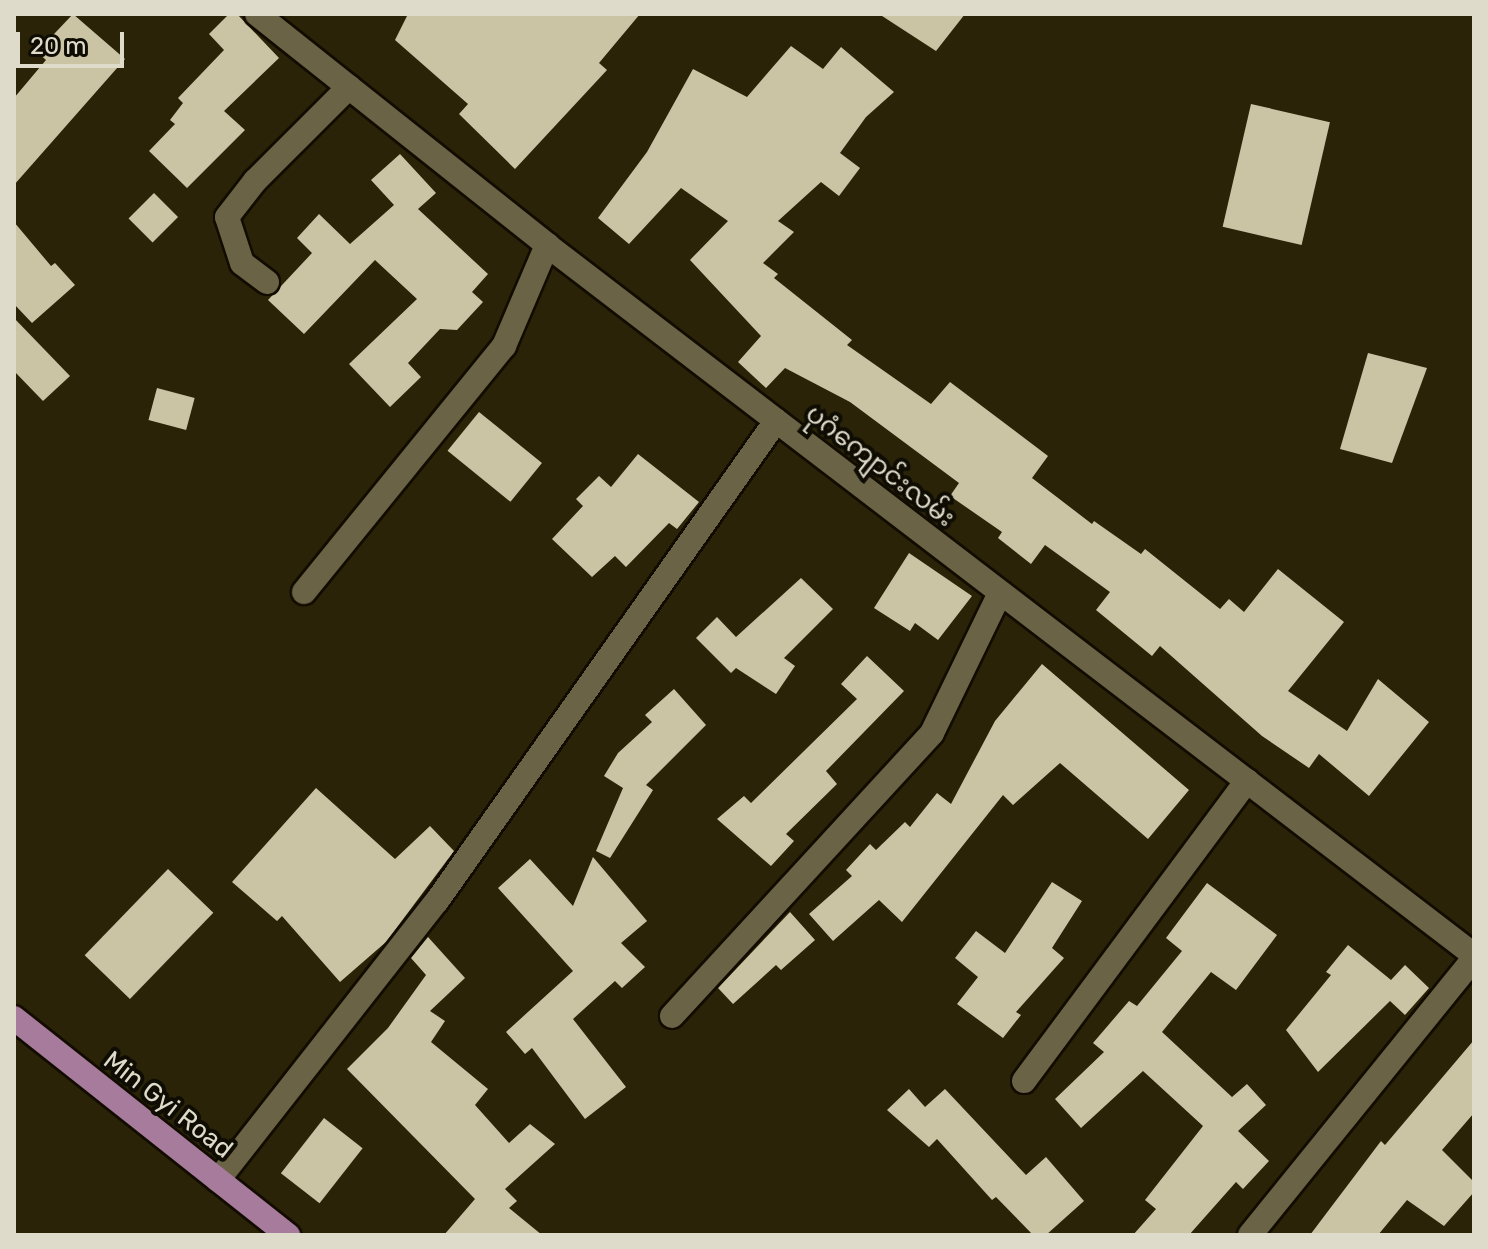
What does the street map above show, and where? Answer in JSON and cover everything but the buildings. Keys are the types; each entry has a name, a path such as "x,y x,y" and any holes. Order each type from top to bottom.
{"main road":[{"name":"Min Gyi Road","path":"14,1018 288,1235"}],"street":[{"name":"ပုဂံကျောင်းလမ်း","path":"257,14 547,245 1474,957"},
{"path":"267,282 242,263 227,217 255,181 349,87"},
{"path":"304,592 504,346 547,245"},
{"path":"218,1180 437,901 776,421"},
{"path":"672,1016 932,733 1000,593"},
{"path":"1024,1081 1247,781"},
{"path":"1250,1235 1474,957"}]}
